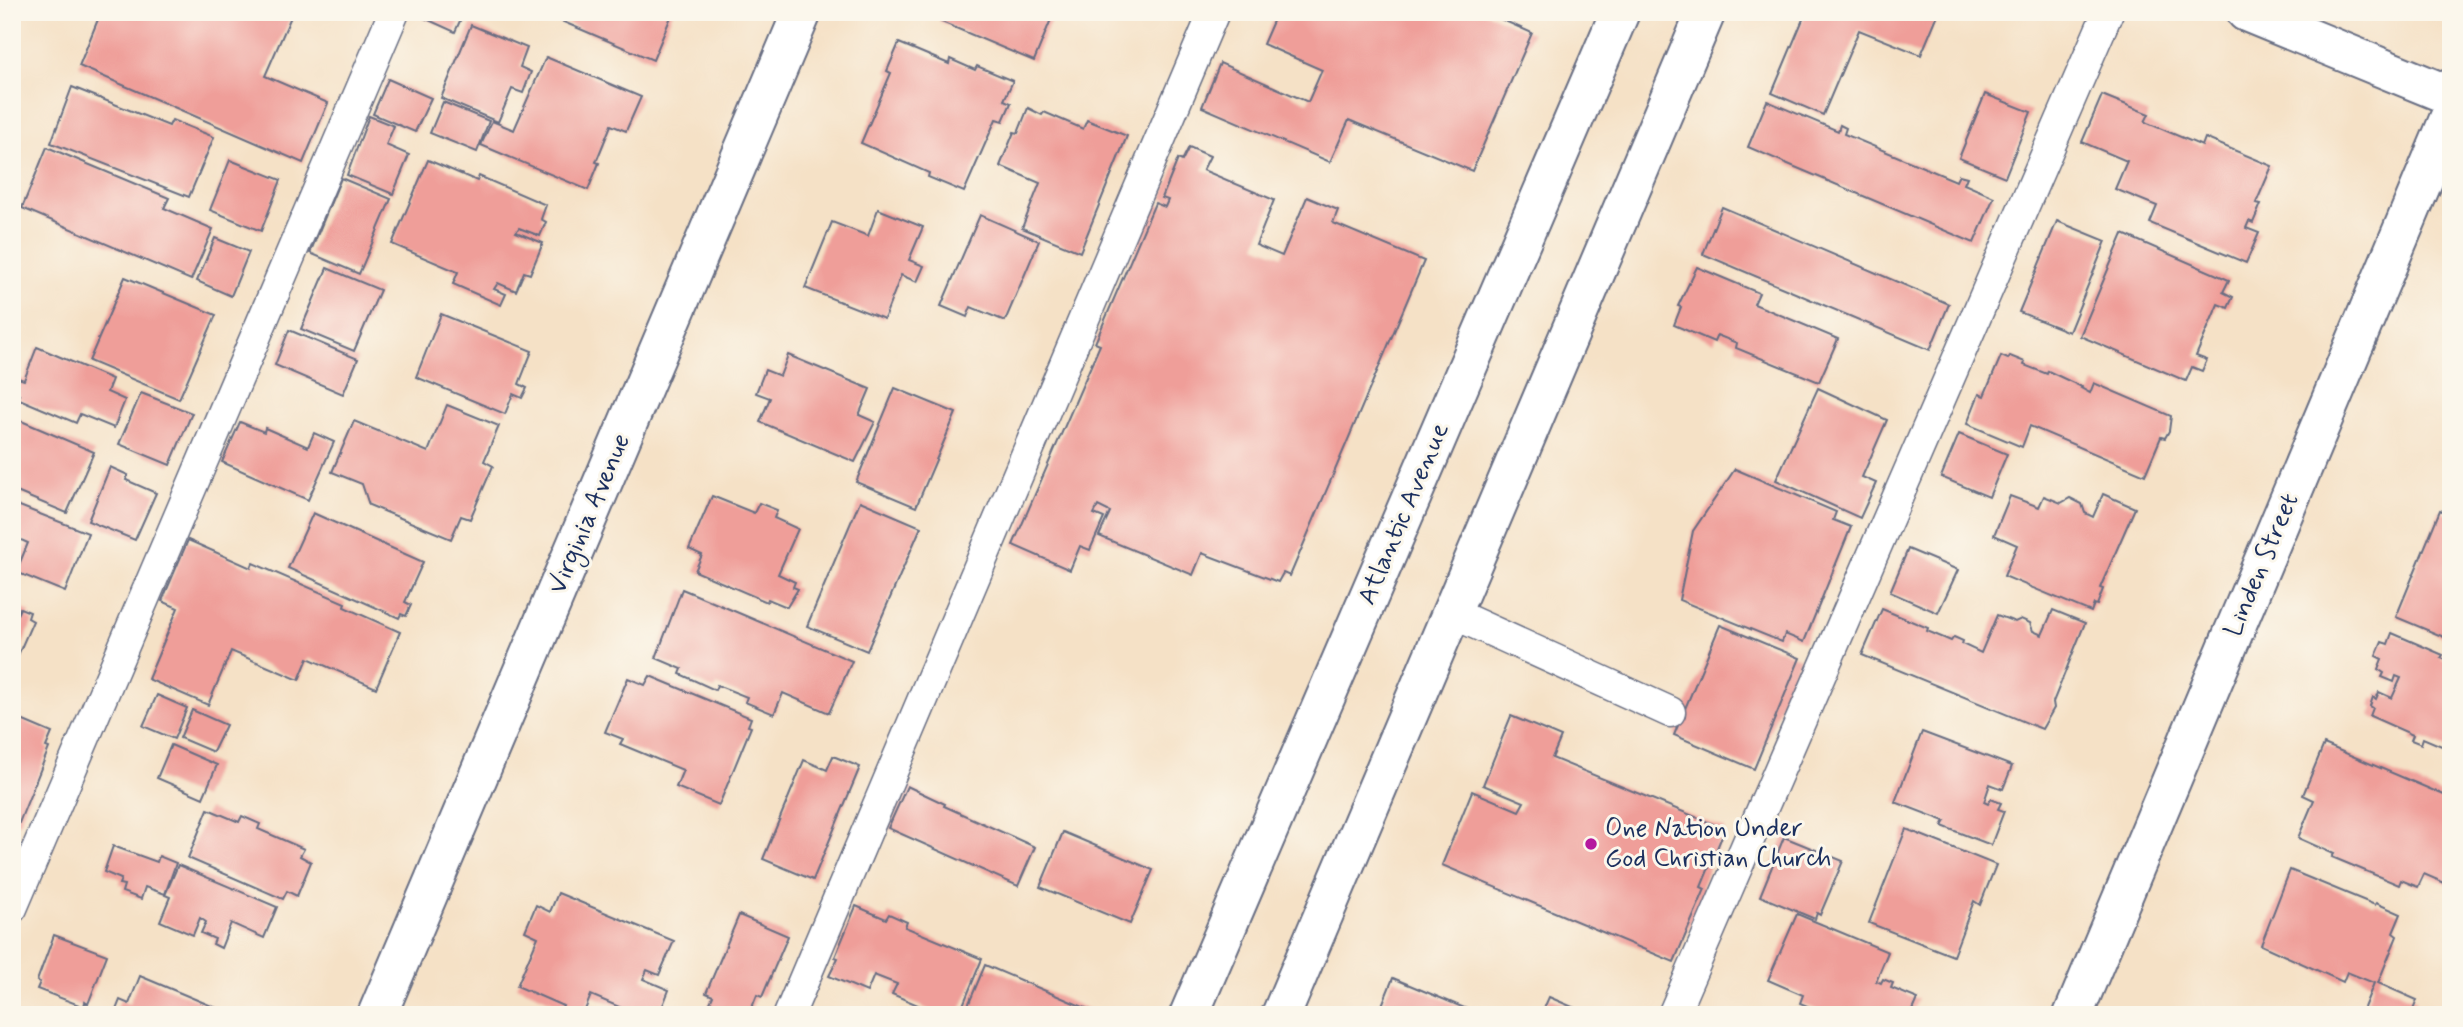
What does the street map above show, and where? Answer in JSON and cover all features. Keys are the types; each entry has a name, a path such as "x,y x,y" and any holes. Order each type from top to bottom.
{"street":[{"name":"Virginia Avenue","path":"377,1015 802,12"},
{"name":"Atlantic Avenue","path":"1189,1015 1619,12"},
{"path":"1281,1015 1706,12"},
{"path":"2246,12 2451,96"},
{"name":"Linden Street","path":"2073,1015 2451,114"}],"lane":[{"path":"12,908 394,12"},
{"path":"789,1015 1214,12"},
{"path":"1672,1015 2108,12"},
{"path":"1452,613 1670,712"}],"building":[{"path":"101,12 192,12 199,15 200,12 293,12 265,76 328,103 303,163 79,66"},
{"path":"411,12 464,12 455,32"},
{"path":"549,12 673,12 653,60 547,15"},
{"path":"942,12 1054,12 1034,61 939,21"},
{"path":"1277,12 1485,12 1532,33 1472,171 1349,120 1330,162 1202,107 1220,63 1308,102 1322,70 1263,44"},
{"path":"1806,12 1939,12 1921,55 1859,30 1823,115 1772,93"},
{"path":"471,25 527,48 520,67 531,72 523,93 512,89 498,122 441,98"},
{"path":"899,43 949,64 950,59 975,70 977,66 1013,81 1004,100 1011,103 1003,121 996,119 964,192 928,177 929,173 861,143 891,73 887,71"},
{"path":"546,57 641,97 626,131 611,125 588,190 481,145 492,121 514,130"},
{"path":"388,79 431,98 415,132 373,114"},
{"path":"72,87 169,126 172,120 214,137 189,197 51,143"},
{"path":"1985,94 2031,112 2005,177 1959,158"},
{"path":"2102,95 2149,114 2145,122 2202,146 2205,138 2272,166 2256,203 2261,204 2253,223 2249,221 2246,228 2259,233 2246,263 2150,223 2157,206 2115,189 2127,161 2082,142"},
{"path":"1767,101 1838,131 1840,125 1846,128 1844,134 1956,181 1959,175 1967,177 1964,184 1994,197 1974,243 1748,147"},
{"path":"443,102 489,121 477,152 430,133"},
{"path":"1028,108 1083,129 1087,120 1127,136 1080,252 1022,228 1040,183 1000,166 1014,132 1018,133"},
{"path":"369,116 394,126 386,145 409,155 393,194 347,175"},
{"path":"47,147 169,198 164,208 213,229 191,280 22,208"},
{"path":"1189,147 1210,156 1203,170 1274,200 1256,245 1282,256 1307,197 1338,210 1333,223 1424,261 1290,576 1283,573 1278,582 1202,553 1193,575 1099,536 1110,512 1098,506 1094,514 1104,518 1090,550 1080,546 1070,570 1013,545 1100,345 1095,343 1155,203 1165,207 1168,200 1162,198 1178,159 1182,161"},
{"path":"230,160 281,180 261,231 210,210"},
{"path":"428,160 477,181 479,176 546,205 541,219 546,222 540,236 519,228 516,232 543,243 530,274 524,272 516,291 498,283 494,289 506,294 501,305 453,284 458,272 392,244"},
{"path":"341,178 391,199 359,274 310,253"},
{"path":"1722,207 1949,304 1930,350 1703,254"},
{"path":"878,209 923,227 909,260 924,266 917,282 901,275 884,319 805,288 832,222 868,236"},
{"path":"980,215 1039,241 1005,321 971,307 967,317 941,306"},
{"path":"2057,221 2106,241 2069,332 2019,312"},
{"path":"2123,234 2229,280 2223,292 2233,297 2228,308 2218,304 2196,356 2207,360 2202,371 2192,367 2186,381 2080,336"},
{"path":"215,238 249,252 231,296 197,281"},
{"path":"1697,267 1759,293 1754,304 1838,339 1819,382 1736,348 1737,343 1717,335 1714,342 1674,325 1681,307 1678,306"},
{"path":"327,268 380,290 354,351 301,329"},
{"path":"125,277 216,315 179,399 89,361"},
{"path":"441,314 532,351 519,384 527,388 522,398 513,394 505,414 416,377"},
{"path":"289,330 358,359 343,394 275,365"},
{"path":"37,347 112,379 107,392 125,400 114,428 80,414 76,423 17,398 19,395 12,392 12,382 15,377 24,380"},
{"path":"788,355 870,389 859,415 875,422 855,462 760,422 770,398 756,393 765,370 780,376"},
{"path":"2001,356 2008,359 2010,356 2047,374 2048,371 2090,393 2094,383 2171,416 2169,431 2165,438 2161,437 2145,475 2030,426 2022,447 1967,424 1979,394 1984,396"},
{"path":"895,388 956,413 916,507 856,482"},
{"path":"1818,388 1887,420 1862,477 1876,483 1860,518 1776,480"},
{"path":"141,393 192,413 170,465 119,444"},
{"path":"447,405 499,426 484,461 493,466 470,519 461,516 451,539 369,505 362,484 332,472 354,421 428,452"},
{"path":"12,417 94,452 67,513 12,490"},
{"path":"240,422 264,432 265,428 308,447 314,433 334,442 308,500 222,462"},
{"path":"1959,434 2007,454 1989,497 1941,477"},
{"path":"110,467 128,475 126,480 156,493 135,540 88,521"},
{"path":"1735,469 1836,512 1833,520 1851,527 1804,642 1785,634 1782,642 1679,600 1693,531"},
{"path":"2103,494 2135,508 2100,588 2103,589 2097,605 2094,604 2091,612 2004,576 2017,545 1994,535 2010,496 2039,507 2044,496 2061,503 2070,498 2082,504 2085,513 2093,517"},
{"path":"712,496 754,513 759,503 777,510 774,518 798,529 778,574 795,582 793,587 798,589 787,607 768,599 767,602 695,571 702,555 689,549"},
{"path":"860,501 921,527 867,651 807,626"},
{"path":"12,503 88,533 65,592 16,572 28,543 12,536"},
{"path":"2440,510 2451,515 2451,640 2396,617"},
{"path":"313,513 423,562 405,602 411,605 406,616 401,614 399,618 288,568"},
{"path":"188,540 251,568 253,563 345,603 344,607 400,632 376,688 308,658 299,680 231,651 208,705 148,679 178,608 162,601"},
{"path":"1908,549 1958,570 1938,613 1890,592"},
{"path":"682,589 852,661 829,713 783,693 774,714 745,702 747,697 717,685 715,690 680,674 682,669 656,658"},
{"path":"20,608 30,612 28,618 33,621 15,662 12,661 12,613 17,615"},
{"path":"1882,609 1928,628 1927,631 1951,641 1954,637 1963,641 1962,644 1981,653 1997,615 2015,622 2021,619 2030,623 2033,631 2042,635 2053,610 2085,623 2053,702 2054,708 2042,729 1862,655"},
{"path":"1720,625 1800,658 1754,769 1674,735"},
{"path":"2392,633 2443,655 2441,658 2451,662 2451,750 2423,738 2421,744 2411,740 2413,735 2370,716 2373,697 2376,699 2379,692 2392,698 2401,678 2396,676 2394,682 2382,677 2384,673 2378,669 2382,659 2376,656 2382,642 2388,644"},
{"path":"650,676 751,718 748,726 751,727 719,805 676,787 683,770 620,744 623,739 605,732 628,678 645,685"},
{"path":"157,695 187,708 174,739 143,726"},
{"path":"192,710 226,725 213,752 180,738"},
{"path":"12,716 52,733 46,747 49,748 19,823 12,820"},
{"path":"1511,716 1561,737 1552,758 1725,829 1701,887 1705,889 1674,962 1442,865 1472,791 1519,811 1524,802 1483,785"},
{"path":"1922,732 2012,766 2003,789 1990,784 1984,802 1988,804 1991,799 2001,803 1998,809 2004,811 1991,845 1942,826 1945,821 1895,802"},
{"path":"2324,744 2451,798 2449,885 2424,874 2418,887 2401,880 2399,885 2332,857 2334,854 2298,838 2314,800 2303,795"},
{"path":"171,745 217,765 203,798 157,778"},
{"path":"833,756 860,767 813,880 763,859 804,760 827,770"},
{"path":"907,786 945,804 944,806 1035,847 1018,886 888,828"},
{"path":"208,809 239,822 242,816 260,824 258,829 304,849 300,856 311,862 297,896 287,891 283,899 188,858"},
{"path":"1906,829 1996,865 1980,905 1974,901 1953,956 1869,923"},
{"path":"1063,832 1153,870 1130,924 1040,887"},
{"path":"1784,837 1843,861 1820,915 1817,913 1815,919 1760,896"},
{"path":"113,846 157,862 159,856 176,863 165,894 145,887 141,899 122,892 124,885 119,884 121,879 104,872"},
{"path":"178,865 277,907 264,938 231,923 221,948 213,944 215,939 201,933 206,922 200,918 193,935 160,921 170,897 165,895"},
{"path":"2290,870 2401,914 2393,933 2397,936 2378,983 2417,1000 2411,1015 2361,1015 2374,983 2347,972 2343,982 2261,945"},
{"path":"558,893 674,941 659,975 647,970 643,979 669,990 659,1015 638,1015 591,995 583,1015 577,1015 517,986 538,937 525,931 536,905 550,912"},
{"path":"856,906 886,919 889,914 907,922 905,927 982,959 959,1015 941,1015 892,994 897,984 874,975 867,992 829,976"},
{"path":"1797,914 1888,952 1876,981 1881,983 1883,979 1893,983 1891,988 1918,999 1911,1015 1823,1015 1824,1013 1800,1003 1803,995 1768,980"},
{"path":"739,915 788,936 762,997 757,995 749,1015 692,1015 695,1007 706,1012 713,996 706,993"},
{"path":"54,935 107,955 88,1004 85,1002 84,1007 37,989 40,982 37,981"},
{"path":"985,965 1102,1015 964,1015"},
{"path":"140,976 233,1015 114,1015 120,1000 129,1004"},
{"path":"1393,978 1481,1015 1378,1015"},
{"path":"1549,997 1591,1015 1541,1015"}],"place":[{"name":"One Nation Under God Christian Church","path":"1591,844"}]}
